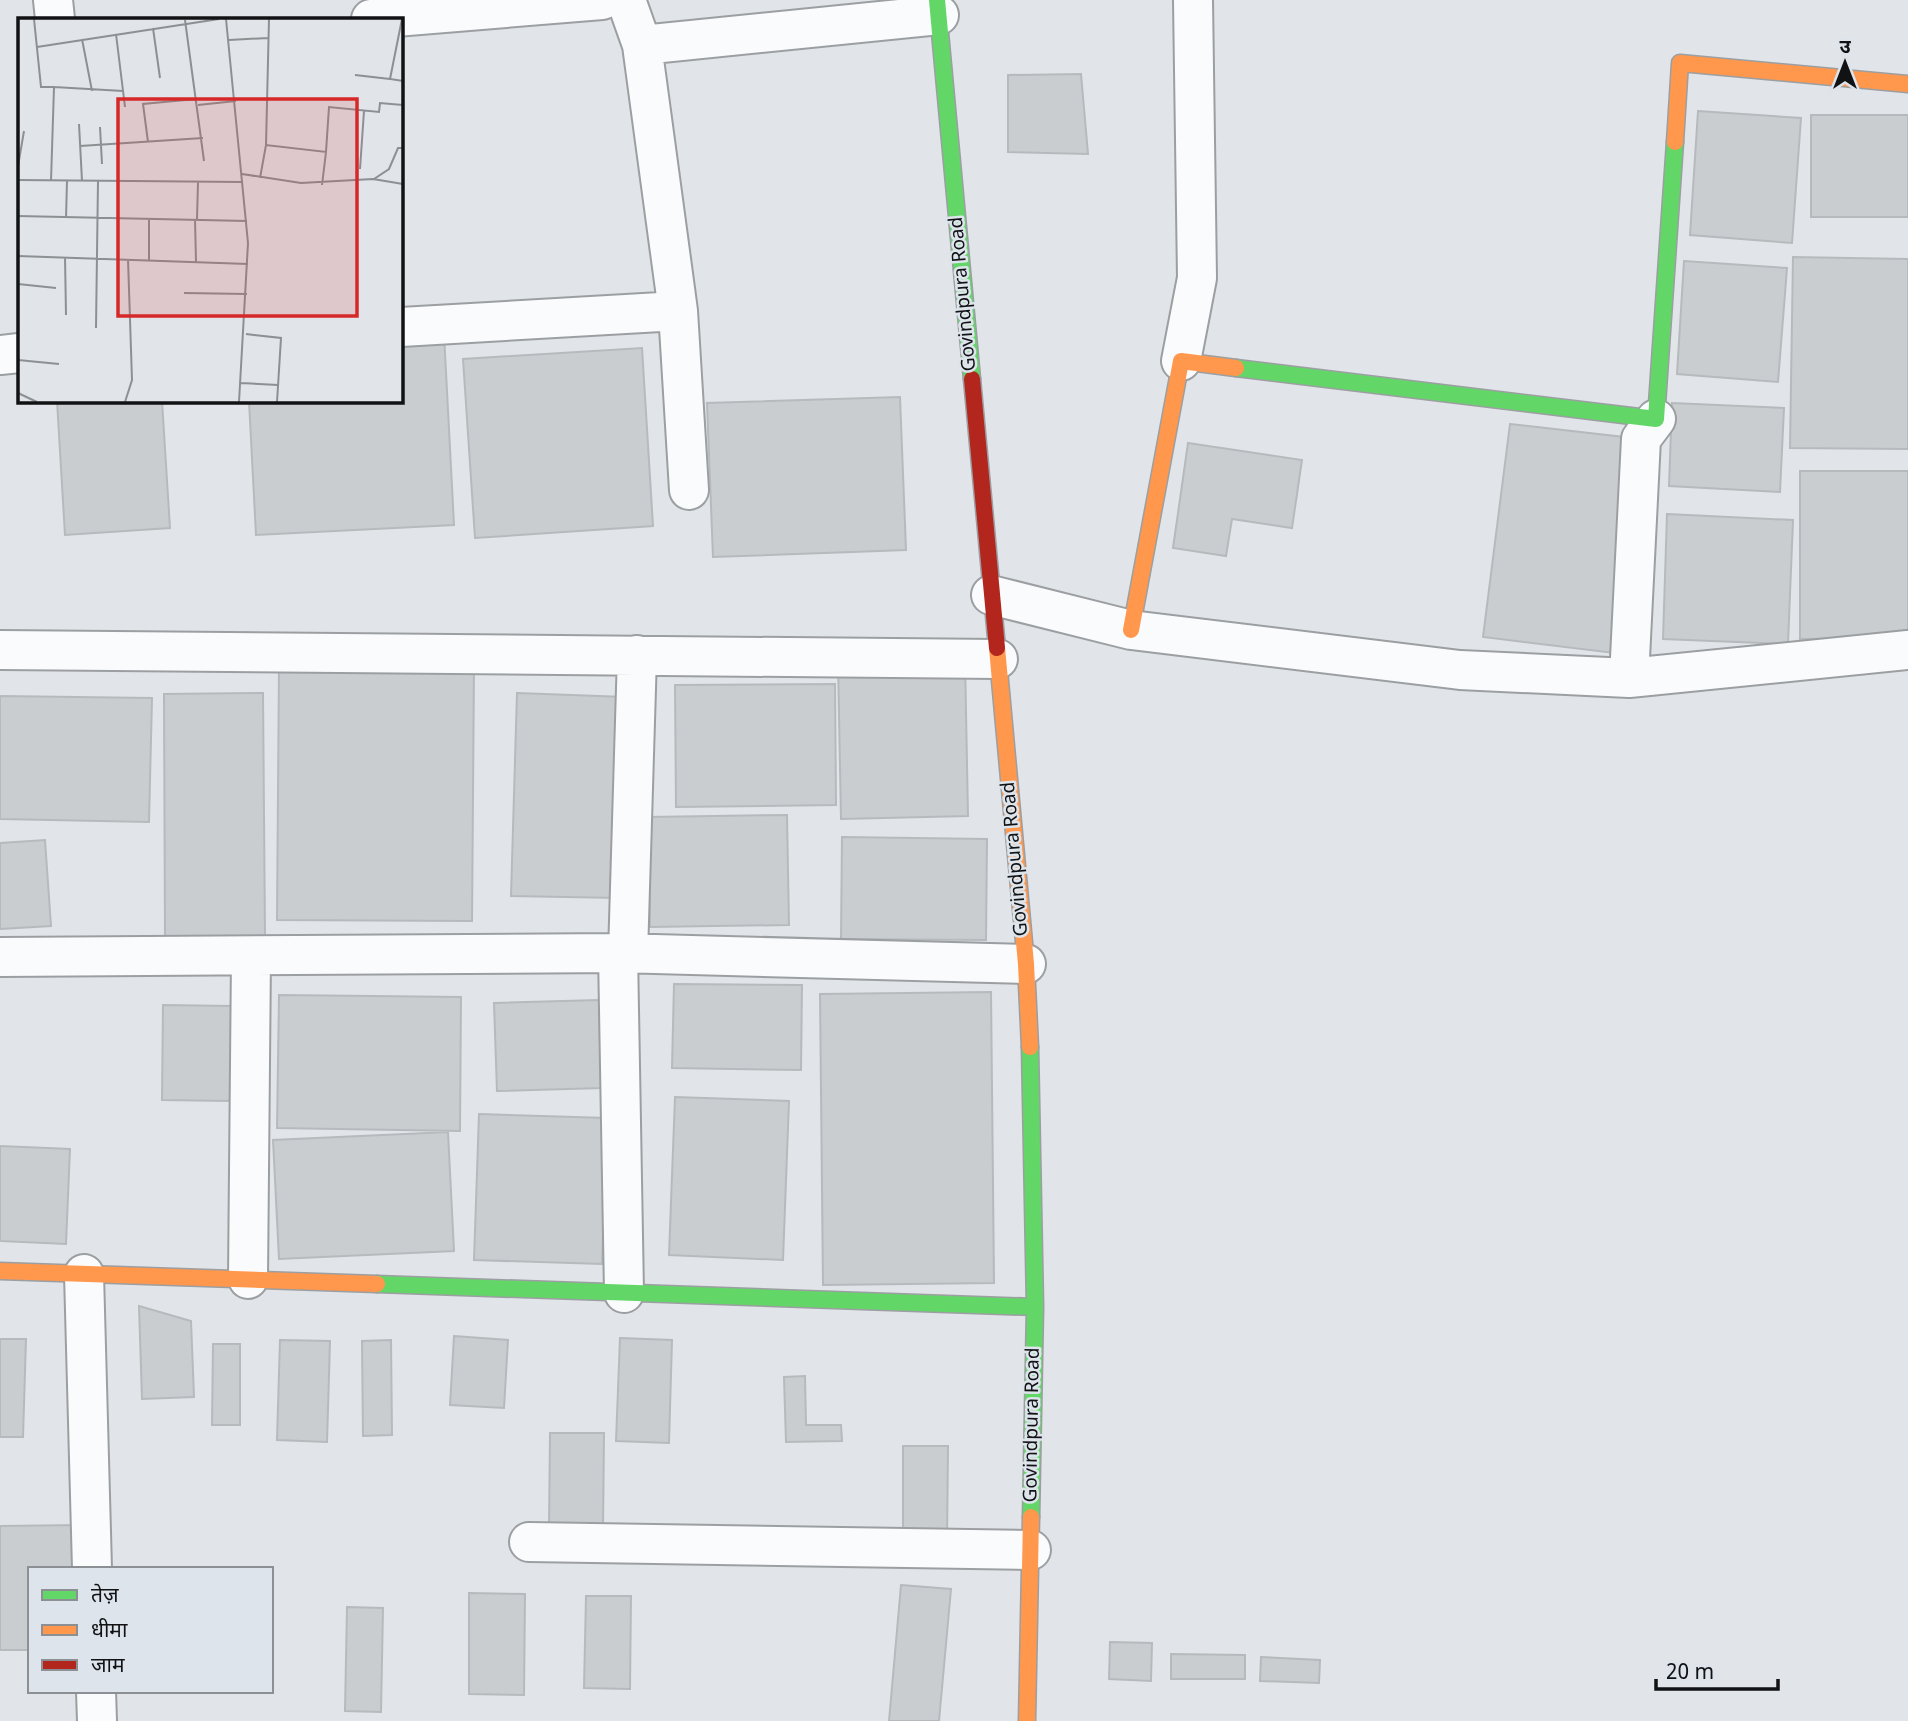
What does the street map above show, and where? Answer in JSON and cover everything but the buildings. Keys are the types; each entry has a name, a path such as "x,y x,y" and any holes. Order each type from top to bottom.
{"street":[{"path":"53,0 55,18"},
{"path":"383,18 603,0"},
{"path":"626,0 642,45 678,311 689,490"},
{"path":"1130,629 1197,278 1193,0"},
{"path":"642,45 938,8"},
{"name":"Govindpura Road","path":"938,8 1026,964 1034,1146 1035,1307 1027,1721"},
{"path":"1629,678 1641,439 1656,419 1680,63 1908,84"},
{"path":"402,327 678,311"},
{"path":"0,355 18,353"},
{"path":"1181,361 1656,419"},
{"path":"991,595 1130,629 1460,670 1629,678 1908,650"},
{"path":"0,650 998,659"},
{"path":"624,1293 623,954 637,655"},
{"path":"0,957 623,954 1026,964"},
{"path":"248,1279 251,956"},
{"path":"0,1272 1035,1307"},
{"path":"84,1274 92,1567"},
{"path":"529,1542 1031,1549"},
{"path":"96,1693 97,1721"}],"traffic: fast":[{"path":"937,0 972,379"},
{"path":"1236,368 1656,419 1675,142"},
{"path":"1030,1047 1035,1307 1031,1517"},
{"path":"377,1284 1035,1307"}],"traffic: slow":[{"path":"1675,142 1680,63 1908,84"},
{"path":"1131,630 1181,361 1236,368"},
{"path":"997,648 1026,964 1030,1047"},
{"path":"0,1271 377,1284"},
{"path":"1027,1721 1031,1517"}],"traffic: jam":[{"path":"972,379 997,648"}]}
